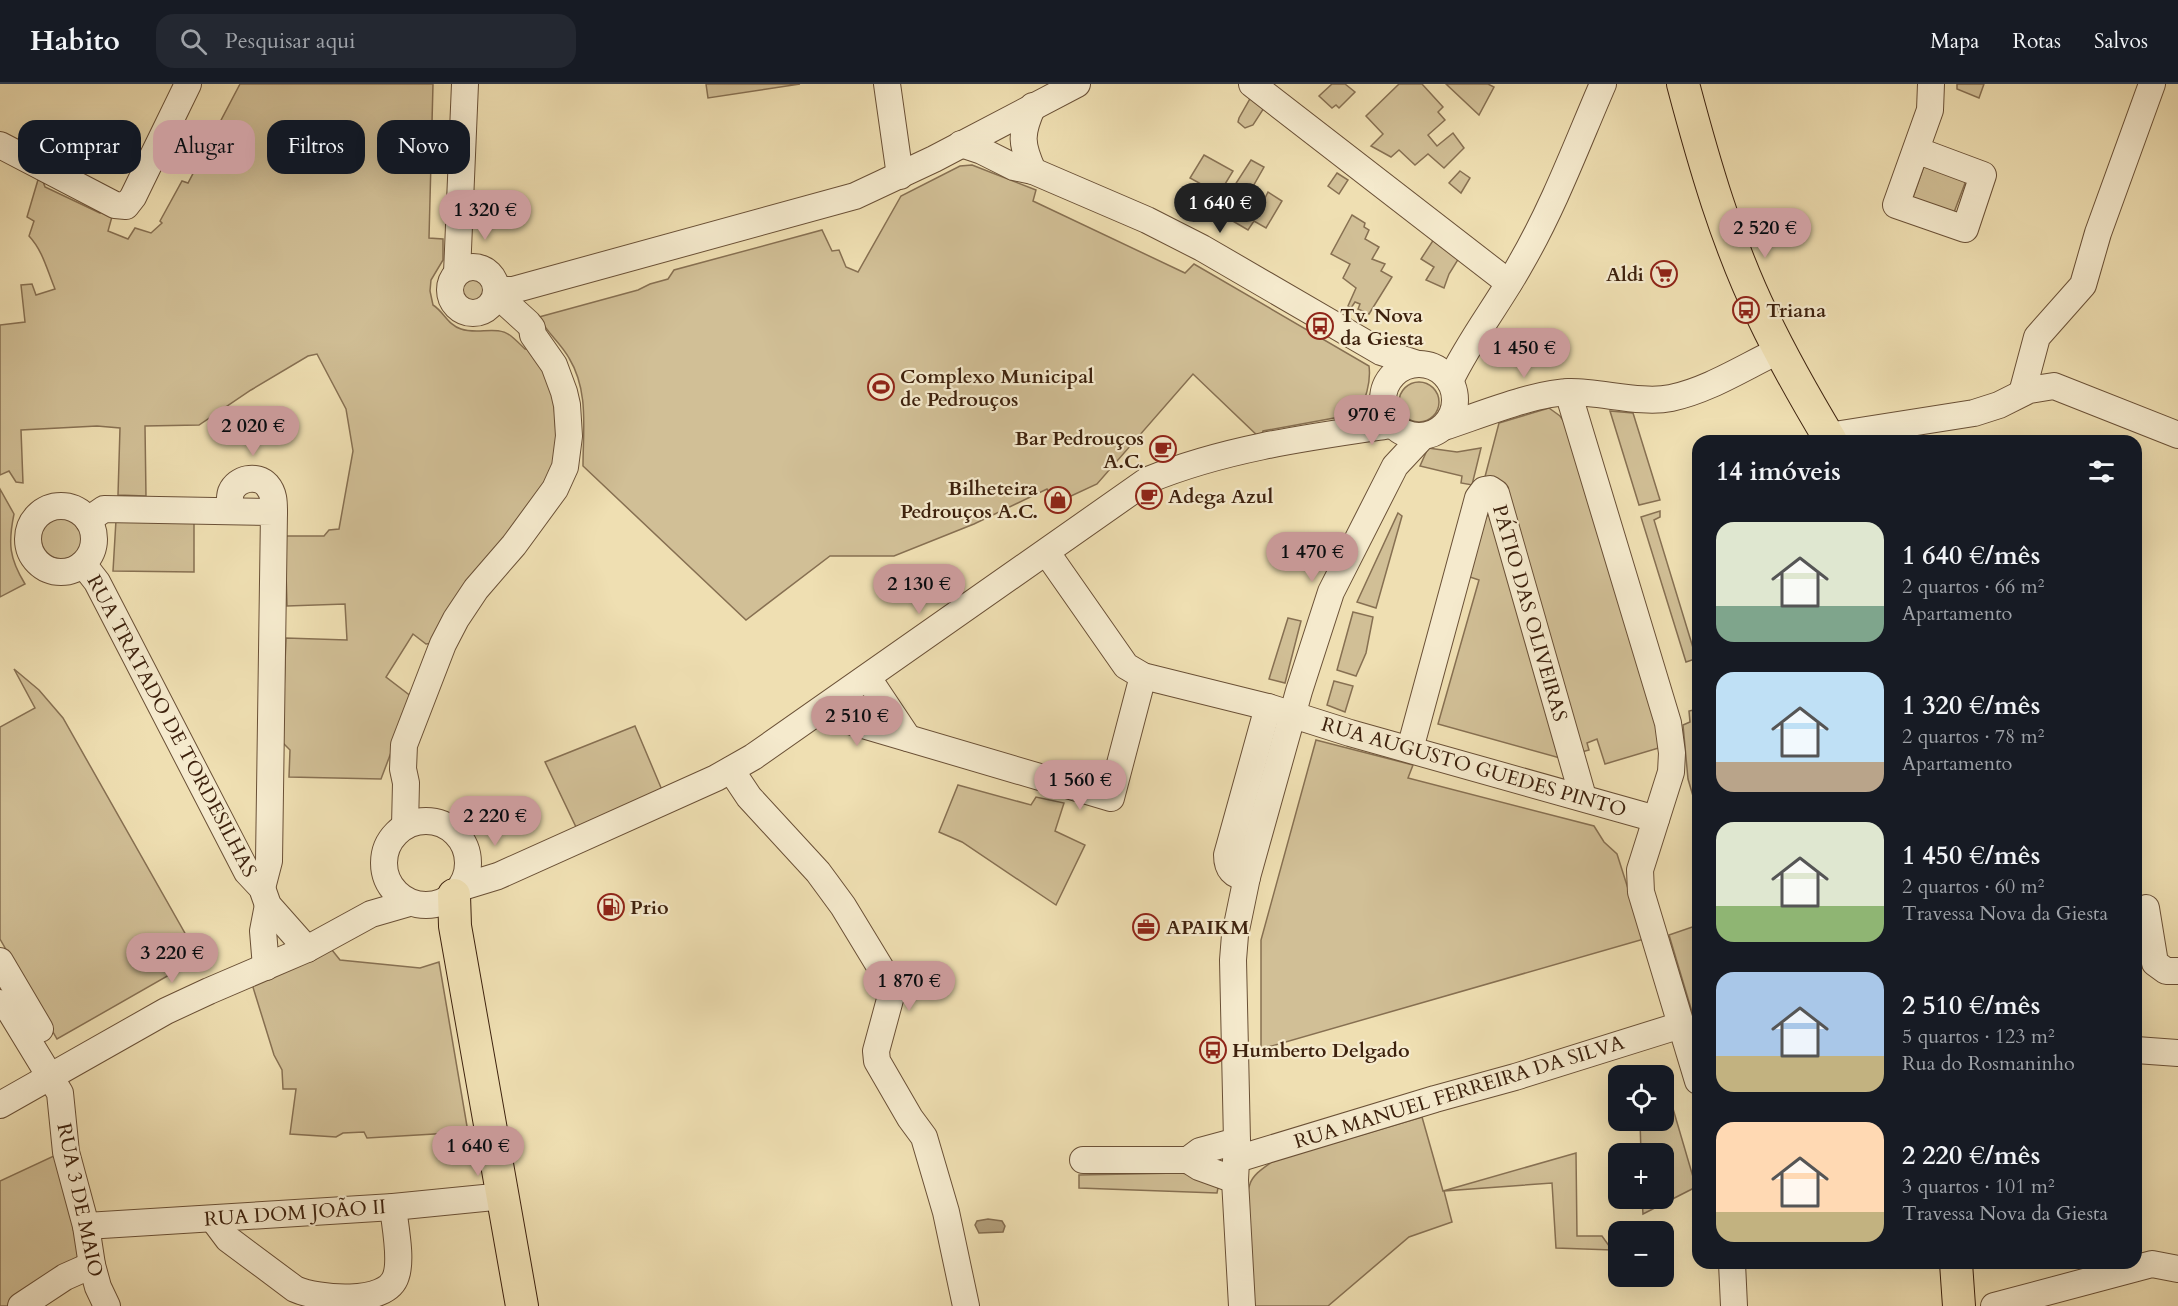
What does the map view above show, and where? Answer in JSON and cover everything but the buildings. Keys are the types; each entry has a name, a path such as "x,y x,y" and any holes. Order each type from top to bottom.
{"main road":[{"path":"1683,84 1708,176 1762,315 1827,435"},
{"path":"443,903 504,1196 522,1306"},
{"path":"1956,1269 1959,1306"}],"street":[{"path":"465,84 459,231 466,252 466,270"},
{"path":"887,84 900,176"},
{"path":"496,292 513,290 855,196 900,176 1077,84"},
{"path":"1252,84 1509,283"},
{"path":"1242,1306 1233,960 1235,935 1247,877 1293,715 1331,592 1395,466 1451,417 1445,374 1509,283 1541,227 1603,84"},
{"path":"1916,150 1983,175 1965,229 1896,205 1930,110 1932,84"},
{"path":"2022,393 2037,337 2083,285 2098,233 2152,84"},
{"path":"0,145 115,205 126,206 134,197 179,87"},
{"path":"1033,106 1023,132 1025,153 1033,171"},
{"path":"988,129 999,134 1033,171"},
{"path":"961,144 982,151 1014,167 1033,171 1156,225 1202,248 1381,352 1445,374 1471,406 1491,412"},
{"path":"405,826 404,745 443,644 476,589 514,545 555,489 565,466 568,436 567,405 557,371 533,335 510,320 496,315 465,312 454,303 450,290 453,278 466,270 488,272 496,283 496,292 490,306 479,313"},
{"path":"496,292 528,323 533,335"},
{"path":"1390,420 1408,435 1433,431 1529,400 1568,392 1647,399 1669,398 1707,386 1780,350"},
{"path":"1381,352 1386,384"},
{"path":"1395,466 1390,420 1383,392 1386,384 1398,370 1445,374"},
{"path":"1851,435 1974,413 1999,405 2022,393 2054,386 2178,435"},
{"path":"1568,392 1668,723 1672,753 1671,772 1640,870 1640,880 1641,892 1692,1061"},
{"path":"0,1105 166,1011 307,949 371,914 443,903 731,770 769,747 868,678 1047,553 1131,491 1158,476 1203,461 1277,443 1361,429 1390,420"},
{"name":"PÁTIO DAS OLIVEIRAS","path":"1410,749 1479,498 1484,489 1490,489 1496,493 1583,797"},
{"name":"RUA TRATADO DE TORDESILHAS","path":"61,506 81,513 88,520 94,538 89,556 83,564 74,570 64,572 44,567 36,560 30,551 28,541 34,521 41,513 61,506"},
{"name":"RUA TRATADO DE TORDESILHAS","path":"88,520 104,509 274,512 269,861 263,931 266,967"},
{"path":"819,712 1111,798 1143,676 1126,666 1047,553"},
{"name":"RUA TRATADO DE TORDESILHAS","path":"83,564 97,582 248,872 307,949"},
{"name":"RUA AUGUSTO GUEDES PINTO","path":"1143,676 1268,707 1656,819"},
{"path":"868,678 908,738"},
{"path":"1247,877 1238,877 1230,870 1227,855 1268,707"},
{"path":"731,770 749,797 818,873 843,906 891,985 892,992 876,1051 877,1061 924,1137 946,1212 966,1306"},
{"path":"406,783 435,822"},
{"path":"425,821 435,822 447,826 464,843 469,866 443,903 398,896 389,885 384,873 383,859 387,846 405,826 425,821"},
{"path":"468,855 498,876"},
{"path":"371,914 384,873"},
{"path":"2146,908 2158,972"},
{"path":"0,961 57,1074"},
{"name":"RUA 3 DE MAIO","path":"0,1003 10,1011 57,1074 66,1152 86,1226 92,1265 98,1287 107,1306"},
{"name":"RUA MANUEL FERREIRA DA SILVA","path":"1083,1160 1188,1160 1199,1167 1237,1160 1435,1099 1515,1077 1681,1024"},
{"path":"2142,1050 2178,1053"},
{"name":"RUA MANUEL FERREIRA DA SILVA","path":"1188,1160 1200,1151 1237,1160"},
{"name":"RUA DOM JOÃO II","path":"86,1226 393,1207 504,1196"},
{"path":"213,1219 228,1239 295,1288 307,1294 359,1298 384,1292 392,1286 396,1277 398,1266 393,1207"},
{"path":"2142,1267 2152,1264 2178,1269"},
{"path":"21,1306 65,1278 92,1265"},
{"path":"1732,1269 1734,1306"},
{"path":"1994,1306 2133,1269"}],"shaded area":[{"path":"240,84 433,84 432,120 377,120 377,174 431,174 429,238 443,239 443,260 431,280 430,291 433,305 461,329 500,331 513,338 525,349 531,349 553,386 557,448 549,482 434,643 426,644 413,634 386,677 412,697 381,779 289,777 290,750 282,742 286,638 347,640 345,604 287,606 285,536 324,536 329,530 339,529 353,451 346,409 317,354 308,356 251,390 199,425 145,426 146,496 118,495 120,428 97,426 21,430 23,483 16,482 9,471 0,475 0,325 25,322 21,285 32,284 36,295 55,289 41,254 29,236 34,221 27,217 40,174 45,187 100,213 105,208 113,213 108,231 128,239 135,228 151,233 162,223 160,221 182,181 188,183 193,174 255,174 255,120 221,120"},
{"path":"706,84 800,84 708,98"},
{"path":"1332,84 1345,84 1355,92 1339,108 1336,105 1332,108 1319,96"},
{"path":"1399,84 1422,84 1443,107 1438,112 1445,120 1428,135 1437,146 1453,133 1464,148 1444,168 1428,154 1415,165 1399,150 1391,157 1371,146 1383,134 1366,116"},
{"path":"1446,84 1488,84 1494,87 1479,115"},
{"path":"1957,84 1984,84 1979,98 1957,89"},
{"path":"1251,97 1264,108 1253,125 1245,128 1238,122"},
{"path":"1204,155 1233,171 1219,194 1190,178"},
{"path":"1251,160 1264,167 1251,190 1265,198 1268,192 1282,201 1266,228 1254,221 1248,230 1231,220 1236,214 1222,205"},
{"path":"1925,163 1967,178 1953,215 1912,200"},
{"name":"Complexo Municipal de Pedrouços","path":"972,165 1036,190 1033,201 1185,273 1194,264 1369,366 1368,384 1363,404 1356,414 1263,431 1261,439 1193,374 1097,484 1056,503 1047,489 974,524 894,556 830,556 746,620 583,466 584,410 580,384 566,353 539,317 638,290 668,279 674,270 822,230 832,251 839,250 846,267 858,272 901,196 960,166"},
{"path":"1460,171 1470,178 1461,193 1449,183"},
{"path":"1337,173 1348,180 1339,194 1328,186"},
{"path":"1352,215 1365,223 1364,227 1369,230 1365,239 1379,247 1372,259 1385,264 1381,271 1392,277 1369,314 1358,309 1360,304 1355,302 1351,308 1348,306 1356,288 1343,278 1350,264 1331,254"},
{"path":"1434,239 1459,258 1444,288 1426,280 1434,267 1421,259"},
{"path":"473,274 484,278 488,289 484,300 473,304 462,300 458,289 462,278"},
{"path":"1419,382 1433,388 1439,402 1433,416 1419,422 1405,416 1399,402 1405,388"},
{"path":"1549,408 1560,416 1567,426 1662,747 1605,764 1597,739 1587,743 1589,750 1560,758 1438,724 1479,580 1467,576 1482,521 1489,514 1481,492 1499,423"},
{"path":"1610,411 1633,413 1660,500 1639,505"},
{"path":"1428,448 1457,452 1481,448 1472,485 1461,483 1462,476 1420,466"},
{"path":"0,489 14,514 11,550 25,584 0,597"},
{"path":"1660,511 1660,517 1654,520 1692,644 1692,660 1686,662 1641,517"},
{"path":"1398,513 1402,516 1376,608 1357,602"},
{"path":"62,517 77,523 83,538 77,553 62,559 47,553 41,538 47,523"},
{"path":"116,520 194,522 194,572 113,571"},
{"path":"1353,612 1373,617 1366,653 1356,676 1337,670"},
{"path":"1288,618 1301,621 1285,683 1269,679"},
{"path":"14,669 39,690 63,718 199,958 57,1039 0,939 0,727 35,708"},
{"path":"1334,681 1353,686 1345,712 1327,705"},
{"path":"864,695 872,702 862,711 850,709 849,703"},
{"path":"1692,710 1692,793 1688,779 1683,725 1690,722 1689,711"},
{"path":"635,726 662,790 576,827 545,762"},
{"path":"1316,740 1413,765 1408,778 1594,826 1604,842 1617,854 1644,939 1261,1049 1261,940"},
{"path":"958,785 1031,805 1036,797 1064,803 1055,831 1085,845 1056,905 962,842 939,832"},
{"path":"1692,927 1692,1012 1669,935"},
{"path":"332,950 340,960 420,968 439,962 468,1132 367,1138 364,1132 343,1133 336,1137 290,1134 296,1089 283,1089 282,1070 274,1055 252,984"},
{"path":"1674,1112 1692,1173 1692,1189 1674,1198 1674,1143 1641,1143 1640,1131 1674,1131"},
{"path":"1422,1117 1443,1191 1576,1153 1577,1236 1602,1236 1608,1244 1608,1250 1556,1248 1552,1183 1444,1191 1452,1222 1409,1237 1328,1306 1250,1306 1246,1243 1247,1196 1256,1174 1273,1161"},
{"path":"58,1154 78,1233 78,1256 72,1263 13,1306 0,1306 0,1181"},
{"path":"1179,1173 1205,1178 1218,1188 1217,1193 1079,1188 1079,1175"},
{"path":"1643,1209 1653,1209 1643,1214"},
{"path":"988,1219 1002,1221 1005,1226 1003,1232 979,1233 975,1225 977,1221"}],"place":[{"name":"Aldi","path":"1664,274"},
{"name":"Triana","path":"1746,310"},
{"name":"Tv. Nova da Giesta","path":"1320,326"},
{"name":"Complexo Municipal de Pedrouços","path":"881,387"},
{"name":"Bar Pedrouços A.C.","path":"1163,449"},
{"name":"Adega Azul","path":"1149,496"},
{"name":"Bilheteira Pedrouços A.C.","path":"1058,500"},
{"name":"Prio","path":"611,907"},
{"name":"APAIKM","path":"1146,927"},
{"name":"Humberto Delgado","path":"1213,1050"}]}
